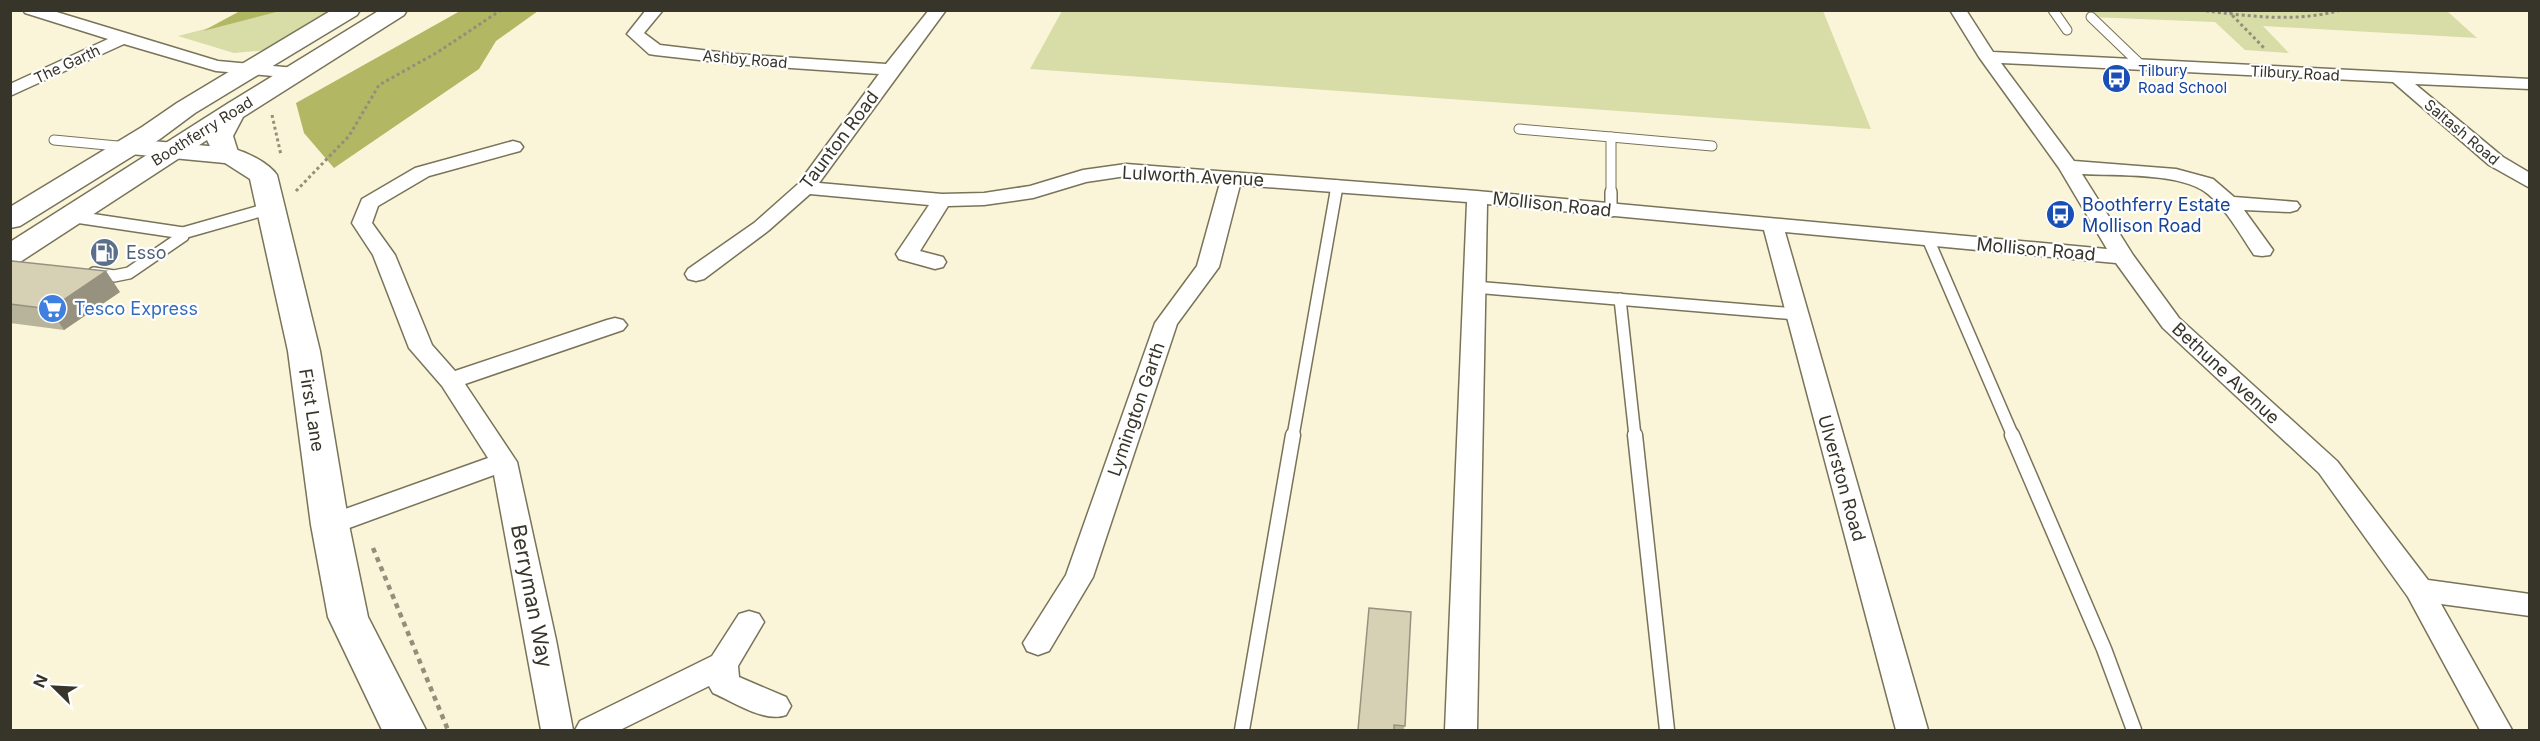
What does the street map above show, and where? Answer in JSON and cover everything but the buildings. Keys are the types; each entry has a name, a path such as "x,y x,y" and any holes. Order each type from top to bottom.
{"main road":[{"name":"Boothferry Road","path":"10,220 129,147 186,108 349,10"},
{"name":"Boothferry Road","path":"10,256 171,150 396,10"},
{"path":"226,155 220,145 219,137 222,127 236,109"},
{"name":"First Lane","path":"129,147 226,155 263,176 304,351 330,525 348,617 404,730"}],"street":[{"path":"31,10 216,66 295,73"},
{"name":"Ashby Road","path":"655,10 635,34 655,50 735,59 891,70"},
{"name":"Taunton Road","path":"696,274 761,227 805,188 938,10"},
{"name":"Bethune Avenue","path":"1958,10 1988,57 2068,167 2123,257 2171,323 2328,467 2419,590 2496,730"},
{"name":"The Garth","path":"10,91 123,38"},
{"name":"Tilbury Road","path":"1988,57 2529,84"},
{"name":"Saltash Road","path":"2398,78 2496,161 2529,182"},
{"name":"Berryman Way","path":"513,147 422,172 369,203 362,223 384,255 421,348 452,381 504,462 542,640 557,730"},
{"path":"2068,167 2167,174 2206,184 2226,203 2262,250"},
{"name":"Lulworth Avenue","path":"805,188 942,200 984,199 1033,192 1083,176 1126,170 1477,197"},
{"name":"Lymington Garth","path":"1038,643 1079,577 1166,323 1208,267 1232,177"},
{"name":"Mollison Road","path":"1461,730 1477,197 2123,257"},
{"path":"935,262 907,254 942,200"},
{"path":"2226,203 2290,206"},
{"name":"Ulverston Road","path":"1773,225 1912,730"},
{"path":"452,381 615,326"},
{"path":"330,525 504,462"},
{"path":"2419,590 2529,604"},
{"path":"591,730 723,665 749,622"},
{"path":"723,665 724,684 775,706"}],"lane":[{"path":"2053,10 2067,30"},
{"path":"2091,17 2141,65"},
{"path":"1519,129 1712,146"},
{"path":"1611,137 1611,211"},
{"path":"54,141 129,147"},
{"path":"1242,730 1337,185"},
{"path":"68,216 183,233 272,212"},
{"path":"82,272 114,276 129,273 183,236 183,233"},
{"path":"1928,239 2104,649 2134,730"},
{"path":"1474,287 1796,314"},
{"path":"1620,299 1667,730"}],"path":[{"path":"272,212 349,136 379,85 438,52 501,10"},
{"path":"2200,10 2306,16 2341,10"},
{"path":"2230,12 2289,72"},
{"path":"375,556 448,730"}],"green space":[{"path":"240,11 280,11 203,31"},
{"path":"274,11 337,11 266,50 234,53 178,36"},
{"path":"460,11 538,11 496,41 479,69 334,168 304,133 296,103"},
{"path":"1062,11 1823,11 1871,129 1030,69"},
{"path":"2086,11 2447,11 2477,38 2263,26 2289,53 2245,50 2215,22 2091,17"}],"place":[{"name":"Tilbury Road School","path":"2117,79"},
{"name":"Boothferry Estate Mollison Road","path":"2061,214"},
{"name":"Esso","path":"105,252"},
{"name":"Tesco Express","path":"53,308"}]}
